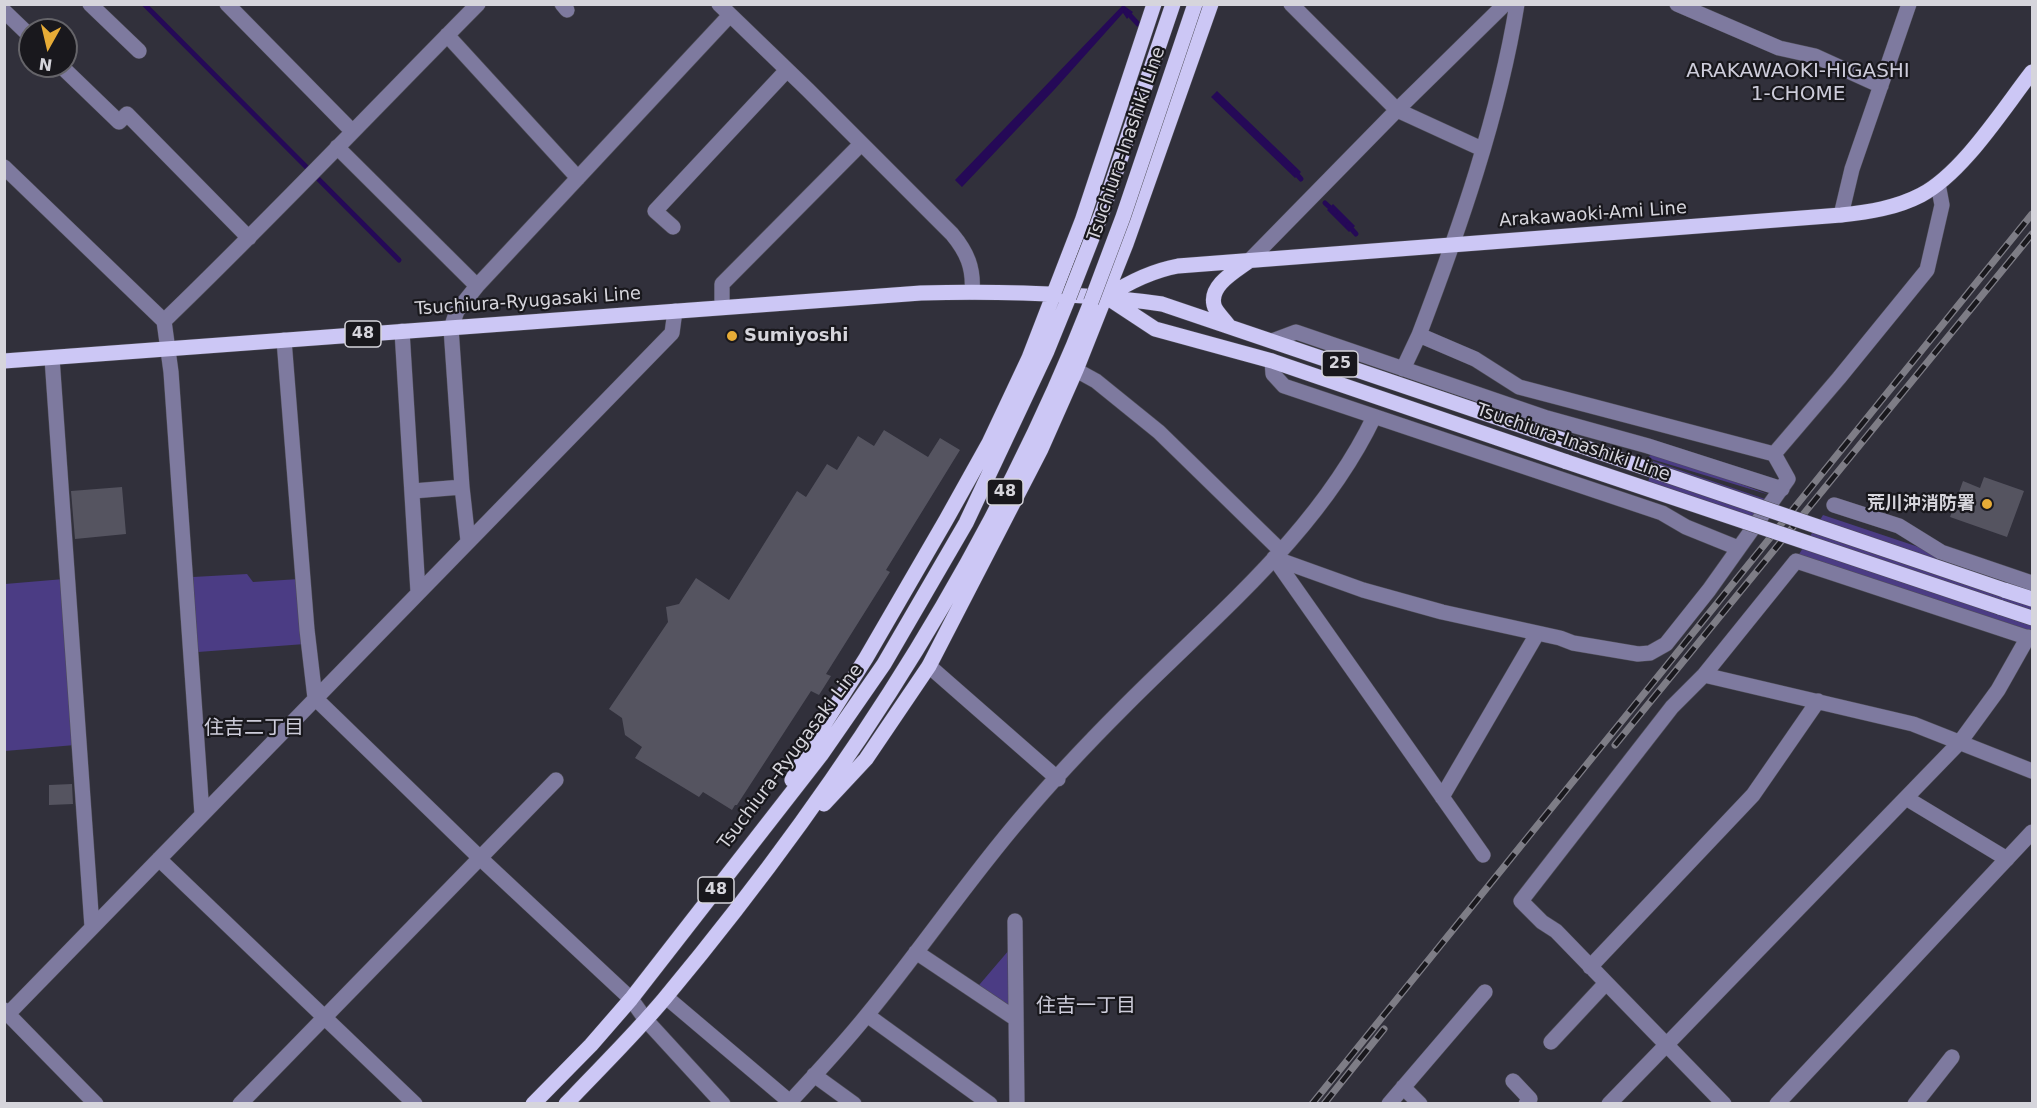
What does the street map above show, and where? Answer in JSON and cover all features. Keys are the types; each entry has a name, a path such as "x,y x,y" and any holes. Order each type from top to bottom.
{"main road":[{"path":"770,820 811,745 866,658 989,443 1061,296 1082,221 1154,4"},
{"name":"Tsuchiura-Inashiki Line","path":"1173,4 1103,210 1061,296 1106,297 1162,304 2032,599"},
{"name":"Tsuchiura-Inashiki Line","path":"796,832 902,673 998,508 1030,444 1068,360 1123,218 1195,4"},
{"path":"796,832 866,759 929,666 1041,449 1106,297 1211,4"},
{"name":"Arakawaoki-Ami Line","path":"1106,297 1130,281 1165,268 1876,211 1922,195 1938,184 1961,163 2032,72"},
{"path":"1228,325 1214,306 1214,294 1221,283 1249,261"},
{"name":"Tsuchiura-Ryugasaki Line","path":"4,361 921,293 972,292 1061,296 1047,351 966,522 884,664 821,756 630,999 591,1045 533,1104"},
{"name":"Tsuchiura-Inashiki Line","path":"1106,297 1155,329 1272,361 2032,618"},
{"name":"48","path":"566,1104 666,997 796,832"}],"street":[{"path":"90,4 139,51"},
{"path":"226,4 352,130"},
{"path":"164,321 249,238 477,4"},
{"path":"1291,4 1397,110 1482,149"},
{"path":"1249,261 1505,4"},
{"path":"1402,369 1419,335 1452,245 1509,54 1517,4"},
{"path":"1677,4 1779,48 1815,56 1881,86"},
{"path":"1841,215 1852,169 1909,4"},
{"path":"468,541 451,328 457,311 477,286 579,178 725,10 952,234 964,249 972,265 972,292"},
{"path":"4,11 18,24"},
{"path":"447,35 579,178"},
{"path":"673,227 655,211 787,70"},
{"path":"73,78 119,122 127,114 249,238"},
{"path":"722,307 722,284 861,144"},
{"path":"337,147 477,286"},
{"path":"4,166 164,321 172,384 202,814"},
{"path":"1774,454 1927,270 1942,205 1938,184"},
{"path":"96,1104 6,1012 159,859 672,333 675,311"},
{"path":"402,331 418,592"},
{"path":"1272,341 1296,332 1547,418 1648,446 1782,489"},
{"path":"1278,554 1363,590 1442,612 1573,643 1638,654 1650,653 1666,644 1788,479 1774,454 1520,387 1475,359 1419,335"},
{"path":"284,340 307,630 315,698 630,999 646,1020 723,1104"},
{"path":"52,358 92,927"},
{"path":"1272,361 1273,374 1284,386 1662,513 1686,527 1738,548"},
{"path":"1076,370 1096,381 1159,432 1278,554 1483,855"},
{"path":"1520,409 1527,389"},
{"path":"1547,418 1553,396"},
{"path":"666,997 789,1103 867,1015 1021,818 1122,708 1278,554 1331,489 1374,417"},
{"path":"413,491 462,487"},
{"path":"1834,505 1899,526 1941,552 2032,583"},
{"path":"1609,1104 1665,1045 1960,742 1998,690 2030,638 1796,561 1704,675 1672,707 1521,901 1542,922 1556,931 1665,1045 1724,1104"},
{"path":"1442,797 1537,634"},
{"path":"929,666 1058,779"},
{"path":"1704,675 1913,724 2032,771"},
{"path":"1590,967 1753,795 1818,701"},
{"path":"240,1104 556,780"},
{"path":"1906,798 2007,859"},
{"path":"1777,1104 2032,832"},
{"path":"159,859 415,1104"},
{"path":"1015,921 1017,1104"},
{"path":"916,952 1016,1019"},
{"path":"1551,1042 1606,983"},
{"path":"1389,1104 1485,992"},
{"path":"867,1015 990,1104"},
{"path":"1924,1100 1952,1057"},
{"path":"814,1075 854,1104"},
{"path":"1512,1081 1530,1099 1526,1104"},
{"path":"1403,1087 1420,1104"}],"shaded area":[{"path":"1123,5 1133,12 1127,19 1123,13 962,187 955,180"},
{"path":"1217,91 1301,172 1295,178 1211,97"},
{"path":"1333,204 1355,226 1349,232 1327,210"},
{"path":"1654,451 1770,495 1648,458"},
{"path":"1653,461 1768,500 1750,524 1647,487"},
{"path":"1823,515 2032,585 2032,634 1798,556"},
{"path":"247,574 253,582 299,579 305,644 198,652 193,577"},
{"path":"64,579 75,745 5,751 5,584"},
{"path":"1015,943 1016,1019 974,991"}],"building":[{"path":"884,430 928,457 940,438 960,450 886,570 890,572 826,674 831,676 819,695 811,691 737,805 732,810 703,792 699,797 635,758 642,747 625,735 622,718 609,709 668,622 666,607 679,604 696,578 729,600 797,491 806,497 827,464 837,470 858,436 874,446"},
{"name":"荒川沖消防署","path":"1984,477 2024,491 2007,537 1950,517 1963,481 1980,488"},
{"path":"122,487 126,534 75,539 71,491"},
{"path":"72,784 73,804 49,805 49,785"}],"waterway":[{"path":"144,4 399,260"},
{"path":"1126,11 1138,24"},
{"path":"1293,170 1301,179"},
{"path":"1325,203 1335,212"},
{"path":"1348,225 1356,234"}],"railway":[{"path":"1312,1104 2032,214"},
{"path":"1615,745 2032,234"},
{"path":"1324,1104 1384,1029"}],"place":[{"name":"Sumiyoshi","path":"732,336"},
{"name":"荒川沖消防署","path":"1987,504"}],"district":[{"name":"ARAKAWAOKI-HIGASHI 1-CHOME","path":"1798,84"},
{"name":"住吉二丁目","path":"254,729"},
{"name":"住吉一丁目","path":"1086,1007"}]}
